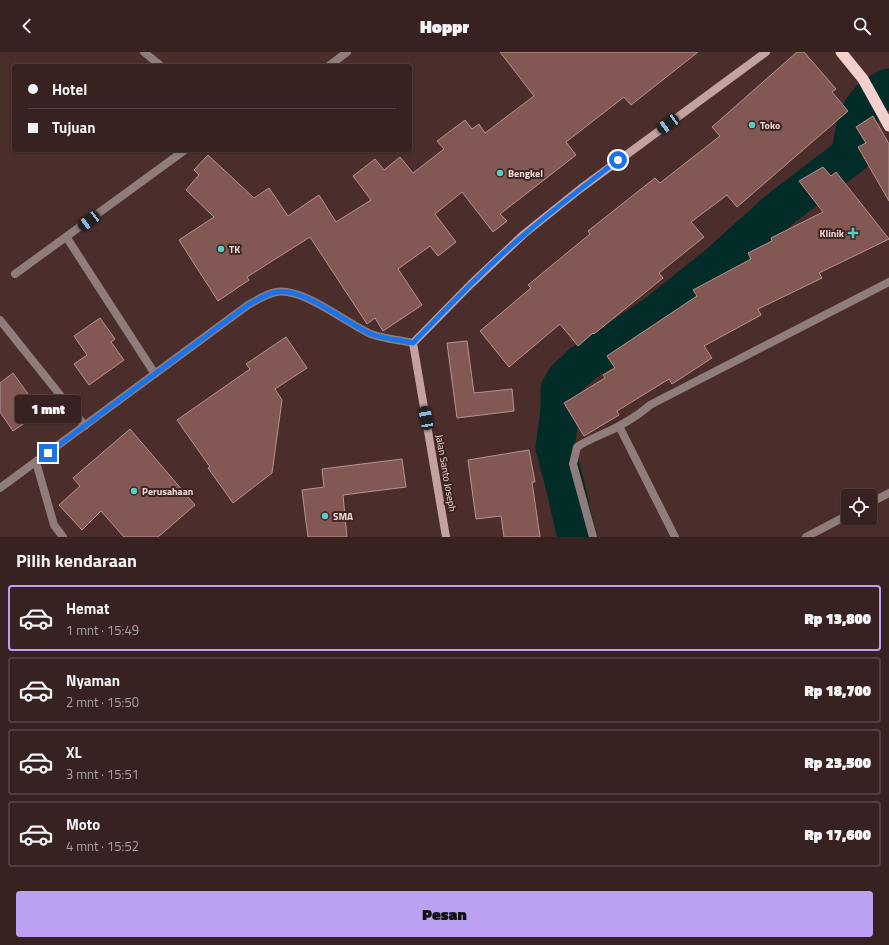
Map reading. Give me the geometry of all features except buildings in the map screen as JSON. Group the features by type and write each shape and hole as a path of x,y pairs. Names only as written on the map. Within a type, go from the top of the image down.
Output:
{"highway":[{"path":"841,52 863,79 889,126"}],"main road":[{"path":"413,343 470,284 524,234 591,181 766,52"},
{"name":"Jalan Santo Joseph","path":"413,343 446,537"}],"street":[{"path":"144,52 159,64"},
{"path":"332,64 347,52"},
{"path":"15,274 67,238 183,152"},
{"path":"67,238 155,374"},
{"path":"593,537 573,464 577,447 586,441 619,426 650,405 889,282"},
{"path":"0,488 248,305 264,296 277,292 292,293 310,300 372,334 413,343"},
{"path":"0,320 85,426"},
{"path":"619,426 675,537"},
{"path":"36,462 54,525 63,537"},
{"path":"877,499 889,493"},
{"path":"806,537 841,519"}],"waterway":[{"path":"577,537 555,448 560,411 560,389 567,378 582,364 657,314 718,265 779,210 851,155 856,126 861,112 872,98 889,88"}],"place":[{"name":"Toko","path":"752,125"},
{"name":"Bengkel","path":"500,173"},
{"name":"Klinik","path":"853,233"},
{"name":"TK","path":"221,249"},
{"name":"Perusahaan","path":"134,491"},
{"name":"SMA","path":"325,516"}],"route":[{"path":"48,453 248,305 264,296 277,292 292,293 310,300 372,334 413,343 470,284 524,234 618,160"}]}
